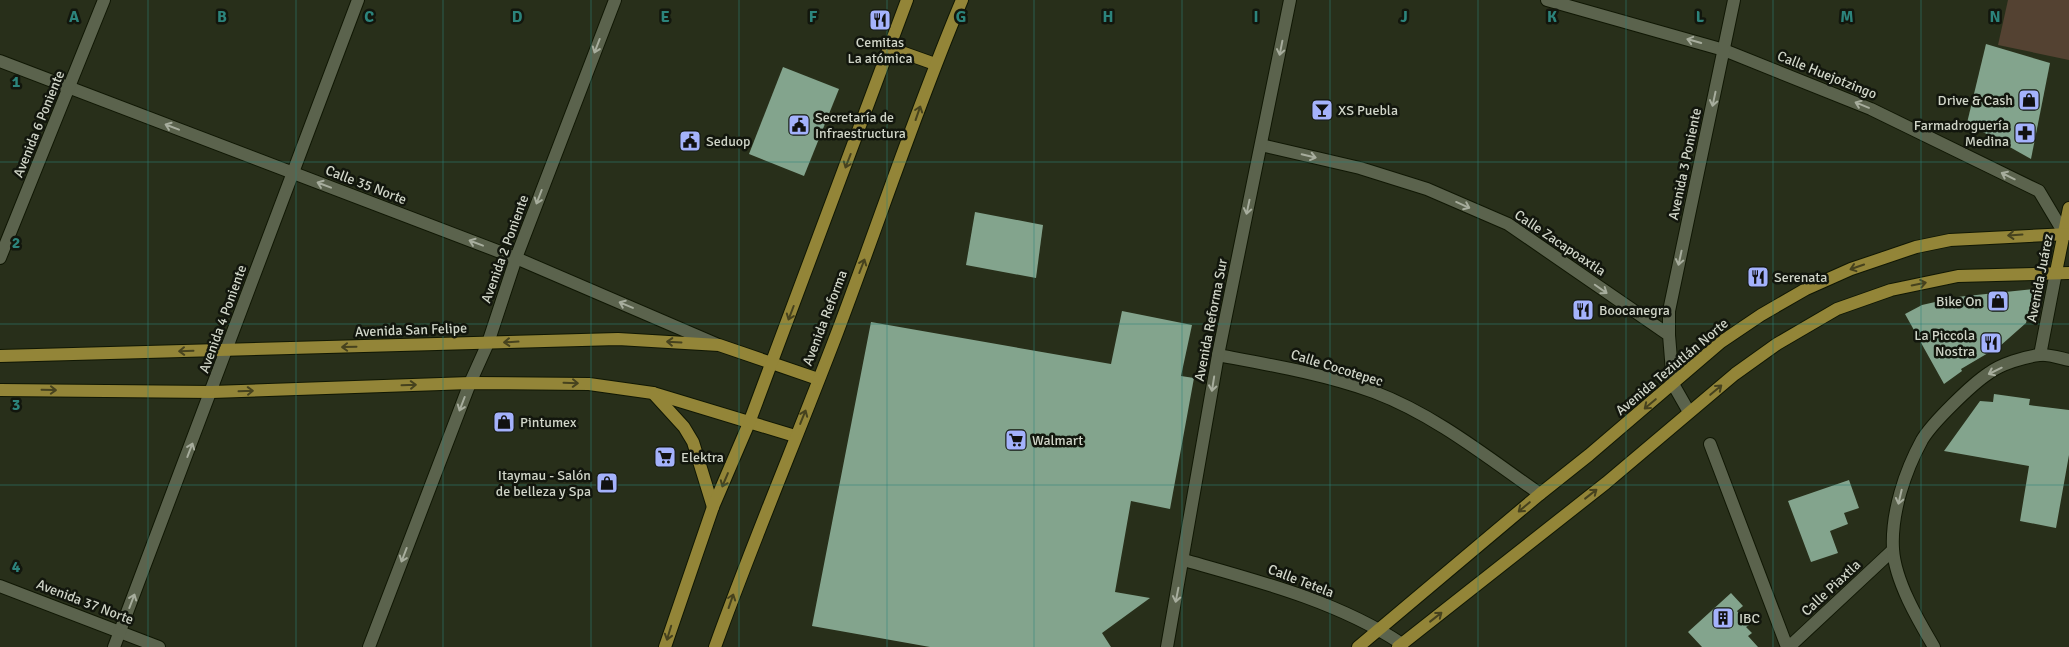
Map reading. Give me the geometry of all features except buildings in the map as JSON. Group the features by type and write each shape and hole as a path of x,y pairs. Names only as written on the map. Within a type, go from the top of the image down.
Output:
{"main road":[{"path":"665,647 676,608 713,507 772,363 907,0"},
{"name":"Avenida Reforma","path":"715,647 744,565 887,198 935,64 962,0"},
{"path":"890,48 935,64"},
{"name":"Avenida Juárez","path":"2063,273 2069,208"},
{"name":"Avenida Teziutlán Norte","path":"1358,647 1721,342 1761,315 1806,289 1851,269 1916,247 1950,240 2067,234"},
{"path":"1400,645 1606,483 1736,374 1776,344 1837,309 1891,290 1958,276 2063,273"},
{"name":"Avenida San Felipe","path":"0,356 618,339 719,345 818,379"},
{"path":"0,390 212,392 470,383 589,384 653,393 795,436"},
{"path":"653,393 684,427 693,442 713,507"}],"street":[{"name":"Avenida 6 Poniente","path":"0,258 104,0"},
{"name":"Avenida 4 Poniente","path":"114,647 228,350 358,0"},
{"name":"Avenida 2 Poniente","path":"369,647 470,383 488,343 516,258 615,0"},
{"name":"Avenida Reforma Sur","path":"1167,647 1184,560 1218,355 1290,0"},
{"name":"Calle Huejotzingo","path":"1547,0 1724,50 1871,109 2039,191 2067,234"},
{"name":"Avenida 3 Poniente","path":"1669,335 1669,311 1734,0"},
{"name":"Calle 35 Norte","path":"0,61 516,258 719,345"},
{"name":"Calle Zacapoaxtla","path":"1261,145 1360,168 1419,186 1508,224 1669,335"},
{"name":"Avenida Juárez","path":"2040,355 2063,273"},
{"path":"1669,335 1673,384 1689,412"},
{"name":"Calle Cocotepec","path":"1218,355 1298,370 1375,393 1440,425 1540,494"},
{"path":"1934,647 1904,591 1893,550 1895,520 1904,482 1923,439 1957,400 1990,372 2025,358 2040,355 2069,360"},
{"path":"1710,444 1788,647"},
{"name":"Calle Piaxtla","path":"1788,647 1893,550"},
{"name":"Calle Tetela","path":"1184,560 1274,585 1380,629 1400,645"},
{"name":"Avenida 37 Norte","path":"0,586 159,647"}],"shaded area":[{"path":"2008,0 2069,0 2069,60 1998,45"}],"place":[{"name":"Cemitas La atómica","path":"880,20"},
{"name":"Drive & Cash","path":"2029,100"},
{"name":"XS Puebla","path":"1322,110"},
{"name":"Secretaría de Infraestructura","path":"799,125"},
{"name":"Farmadroguería Medina","path":"2025,133"},
{"name":"Seduop","path":"690,141"},
{"name":"Serenata","path":"1758,277"},
{"name":"Bike On","path":"1998,301"},
{"name":"Boocanegra","path":"1583,310"},
{"name":"La Piccola Nostra","path":"1991,343"},
{"name":"Pintumex","path":"504,422"},
{"name":"Walmart","path":"1016,440"},
{"name":"Elektra","path":"665,457"},
{"name":"Itaymau - Salón de belleza y Spa","path":"607,483"},
{"name":"IBC","path":"1723,618"}]}
